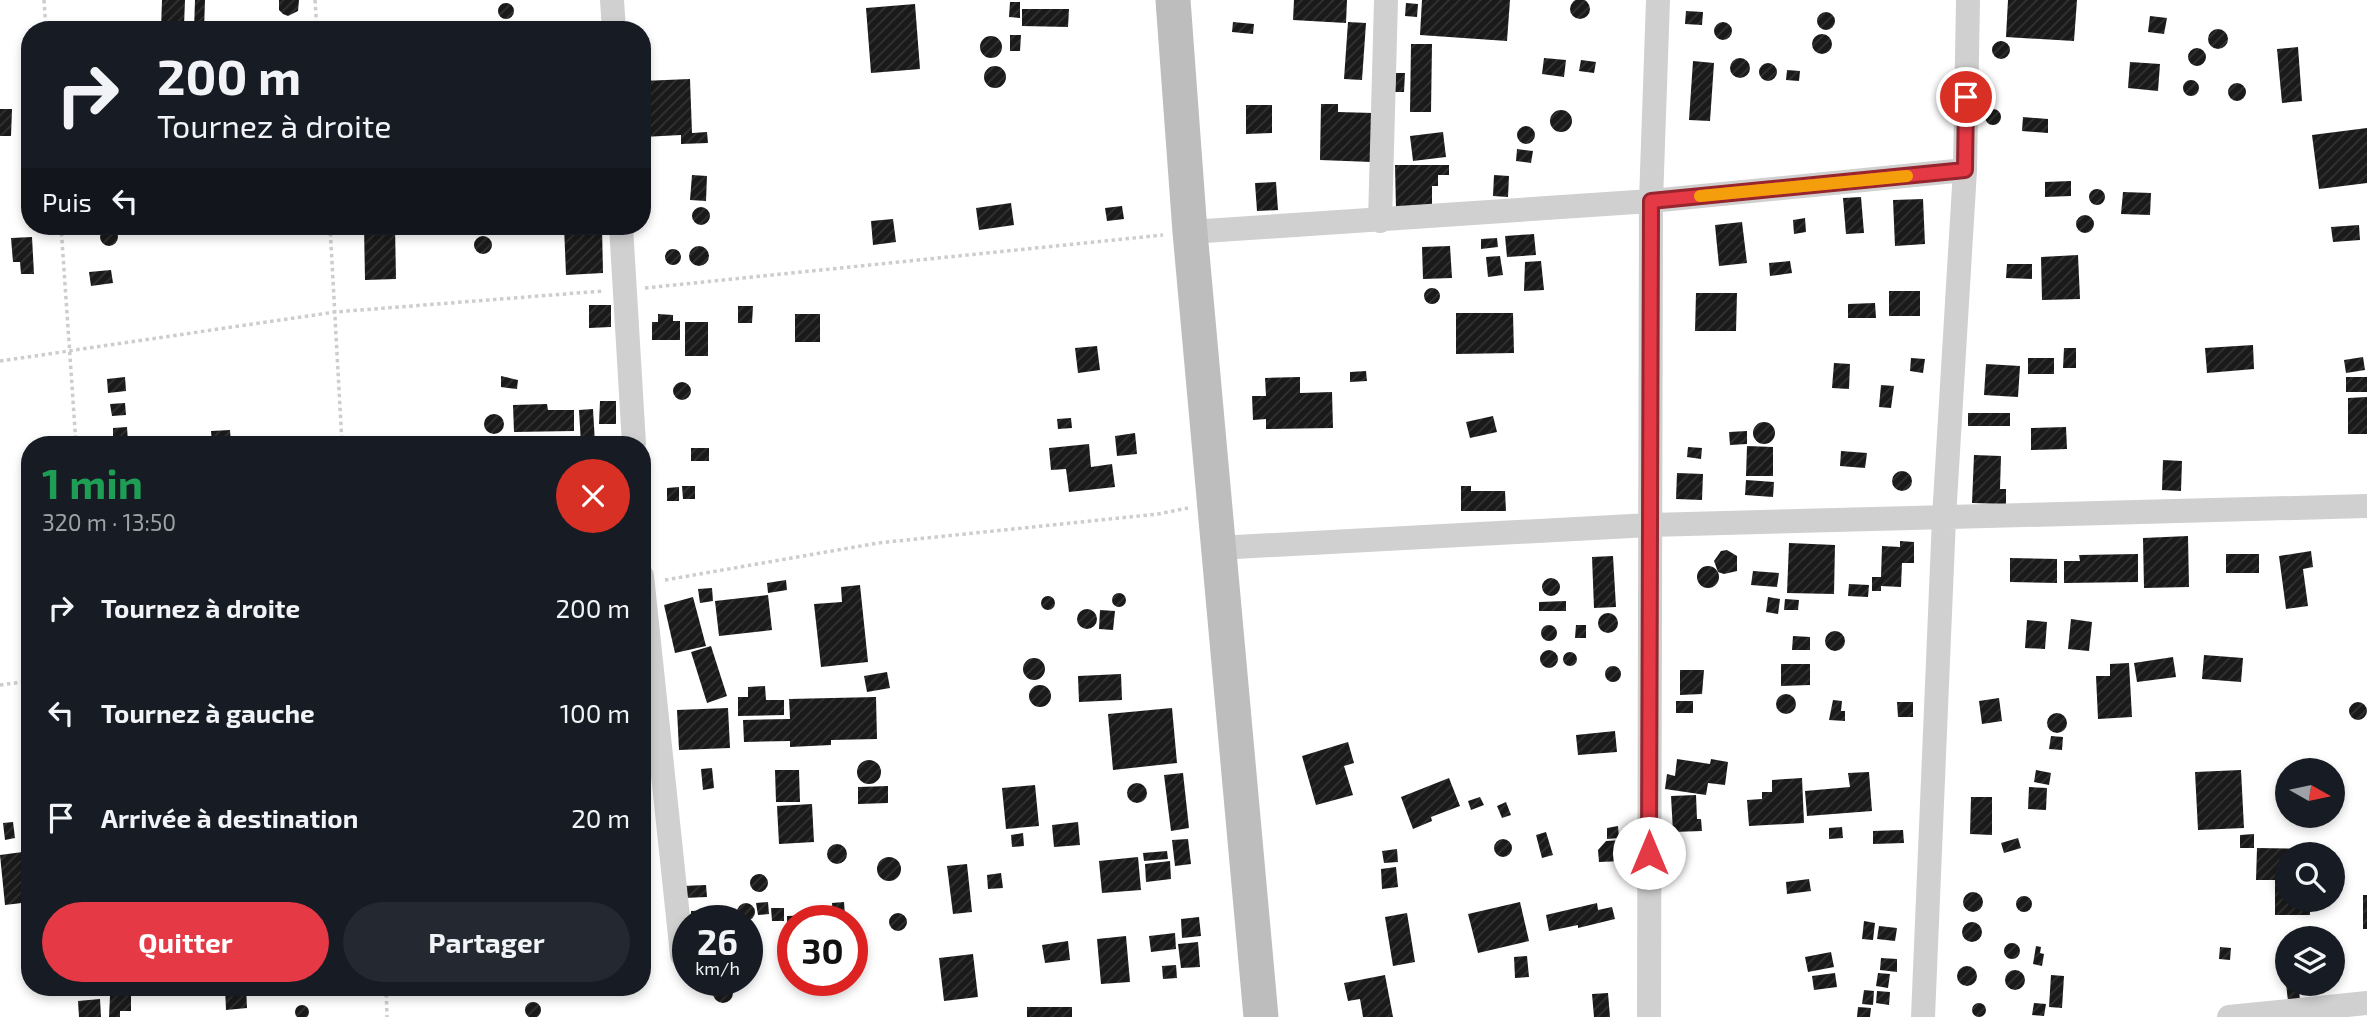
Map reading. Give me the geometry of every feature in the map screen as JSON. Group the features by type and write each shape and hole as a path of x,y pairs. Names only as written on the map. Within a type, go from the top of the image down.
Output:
{"main road":[{"path":"1173,0 1217,548 1261,1017"}],"street":[{"path":"612,0 613,21"},
{"path":"1380,221 1386,0"},
{"path":"1649,1017 1651,201 1658,0"},
{"path":"1923,1017 1944,518 1965,170 1968,0"},
{"path":"1190,232 1651,201 1965,170"},
{"path":"621,235 633,436"},
{"path":"1217,548 1650,525 2367,506"},
{"path":"651,660 677,905"},
{"path":"2229,1017 2367,1003"}],"path":[{"path":"44,0 45,21"},
{"path":"315,0 316,21"},
{"path":"0,361 335,312 624,290 1190,232"},
{"path":"62,235 76,436"},
{"path":"331,235 342,436"},
{"path":"651,582 878,543 1158,514 1214,503"},
{"path":"0,685 21,682"},
{"path":"386,996 387,1017"}],"building":[{"path":"1580,-1 1587,2 1590,9 1587,16 1580,19 1573,16 1570,9 1573,2"},
{"path":"162,0 185,0 184,21 161,21"},
{"path":"195,0 205,0 204,21 194,21"},
{"path":"279,0 299,0 298,11 288,16 283,14 279,10"},
{"path":"1294,0 1347,0 1346,23 1293,20"},
{"path":"1422,0 1510,0 1507,41 1420,35"},
{"path":"2008,0 2077,0 2074,41 2006,37"},
{"path":"1010,2 1020,2 1020,18 1009,17"},
{"path":"503,3 509,3 514,11 512,17 503,19 498,14 498,8"},
{"path":"1406,3 1418,4 1417,17 1405,16"},
{"path":"915,4 920,69 871,73 866,8"},
{"path":"1022,9 1069,9 1068,27 1022,26"},
{"path":"1686,11 1703,12 1702,25 1685,24"},
{"path":"1826,12 1832,15 1835,21 1832,27 1826,30 1820,27 1817,21 1820,15"},
{"path":"2150,16 2167,18 2164,34 2148,32"},
{"path":"1233,22 1254,24 1253,34 1232,32"},
{"path":"1348,22 1366,23 1362,80 1344,79"},
{"path":"1723,22 1729,25 1732,31 1729,37 1723,40 1717,37 1714,31 1717,25"},
{"path":"2218,29 2225,32 2228,39 2225,46 2218,49 2211,46 2208,39 2211,32"},
{"path":"1822,34 1829,37 1832,44 1829,51 1822,54 1815,51 1812,44 1815,37"},
{"path":"1010,35 1021,35 1020,51 1010,51"},
{"path":"991,36 999,39 1002,47 999,55 991,58 983,55 980,47 983,39"},
{"path":"2001,41 2007,44 2010,50 2007,56 2001,59 1995,56 1992,50 1995,44"},
{"path":"1411,44 1432,44 1431,112 1410,112"},
{"path":"2298,47 2302,101 2282,103 2277,49"},
{"path":"2197,48 2203,51 2206,57 2203,63 2197,66 2191,63 2188,57 2191,51"},
{"path":"1544,58 1566,60 1564,77 1542,74"},
{"path":"1736,58 1744,58 1750,68 1744,78 1736,78 1730,72 1730,64"},
{"path":"1581,60 1596,62 1594,73 1579,71"},
{"path":"1693,61 1714,63 1710,121 1689,120"},
{"path":"2130,62 2160,64 2158,91 2128,88"},
{"path":"1768,63 1774,66 1777,72 1774,78 1768,81 1762,78 1759,72 1762,66"},
{"path":"995,66 1003,69 1006,77 1003,85 995,88 987,85 984,77 987,69"},
{"path":"1787,70 1800,71 1799,81 1786,80"},
{"path":"1396,73 1405,73 1404,92 1395,92"},
{"path":"690,79 692,133 707,132 708,143 681,144 681,135 651,137 651,81"},
{"path":"2191,80 2197,82 2197,94 2191,96 2185,94 2183,88 2185,82"},
{"path":"2237,83 2245,88 2246,92 2241,100 2237,101 2229,96 2228,92 2233,84"},
{"path":"1321,104 1338,104 1338,112 1373,113 1372,162 1320,160"},
{"path":"1246,105 1272,105 1272,133 1246,134"},
{"path":"0,109 12,109 11,136 0,136"},
{"path":"1990,109 1996,109 2001,117 1999,123 1990,125 1985,120 1985,114"},
{"path":"1561,110 1569,113 1572,121 1569,129 1561,132 1553,129 1550,121 1553,113"},
{"path":"2023,117 2048,119 2048,133 2022,131"},
{"path":"1526,126 1532,129 1535,135 1532,141 1526,144 1520,141 1517,135 1520,129"},
{"path":"2367,128 2367,183 2319,189 2312,135"},
{"path":"1443,132 1446,157 1413,161 1410,136"},
{"path":"1517,149 1533,151 1531,163 1516,161"},
{"path":"1395,165 1449,165 1449,175 1438,175 1438,186 1432,186 1432,209 1396,209"},
{"path":"692,175 707,176 706,201 690,200"},
{"path":"1494,175 1509,176 1508,197 1493,196"},
{"path":"2071,181 2071,196 2045,197 2045,182"},
{"path":"1276,182 1278,210 1257,211 1255,183"},
{"path":"2097,189 2105,197 2097,205 2089,197"},
{"path":"2123,192 2151,193 2150,215 2121,214"},
{"path":"1861,197 1864,233 1846,234 1843,198"},
{"path":"1923,199 1925,244 1895,246 1893,200"},
{"path":"1011,203 1014,225 979,230 976,208"},
{"path":"1122,206 1124,219 1107,221 1105,208"},
{"path":"701,207 707,210 710,216 707,222 701,225 695,222 692,216 695,210"},
{"path":"2085,215 2091,218 2094,224 2091,230 2085,233 2079,230 2076,224 2079,218"},
{"path":"1805,218 1806,232 1794,234 1793,220"},
{"path":"893,219 896,242 873,245 871,221"},
{"path":"1742,222 1747,263 1719,266 1715,225"},
{"path":"2359,225 2360,240 2333,242 2331,227"},
{"path":"1534,234 1536,255 1507,257 1505,236"},
{"path":"100,235 118,235 118,241 113,246 105,246 100,241"},
{"path":"364,235 395,235 396,279 365,280"},
{"path":"564,235 602,235 603,273 566,275"},
{"path":"483,236 489,239 492,245 489,251 483,254 477,251 474,245 477,239"},
{"path":"32,237 34,274 21,274 20,262 13,262 11,238"},
{"path":"1497,238 1498,247 1481,249 1481,239"},
{"path":"699,246 706,249 709,256 706,263 699,266 692,263 689,256 692,249"},
{"path":"1450,246 1452,278 1423,279 1422,247"},
{"path":"670,249 676,249 681,257 679,263 670,265 665,260 665,254"},
{"path":"2078,255 2080,299 2042,300 2041,257"},
{"path":"1500,256 1503,275 1488,277 1486,257"},
{"path":"1541,261 1544,290 1524,291 1525,262"},
{"path":"1790,261 1792,273 1770,276 1769,263"},
{"path":"2007,264 2032,264 2032,279 2006,278"},
{"path":"111,270 113,283 91,286 89,272"},
{"path":"1432,288 1440,296 1432,304 1424,296"},
{"path":"1889,291 1920,291 1920,316 1889,316"},
{"path":"1696,293 1737,293 1736,331 1695,331"},
{"path":"1875,303 1876,318 1848,318 1848,304"},
{"path":"589,305 611,305 611,327 589,328"},
{"path":"738,306 753,306 752,323 738,323"},
{"path":"1456,313 1513,313 1514,353 1456,354"},
{"path":"658,314 673,315 673,321 680,321 680,340 652,340 652,322 658,322"},
{"path":"795,314 820,314 820,342 795,342"},
{"path":"685,322 708,322 708,356 685,356"},
{"path":"2253,345 2254,369 2207,373 2205,348"},
{"path":"1097,346 1100,370 1078,373 1075,348"},
{"path":"2064,348 2076,348 2076,368 2063,368"},
{"path":"2363,357 2365,370 2346,373 2344,360"},
{"path":"1911,358 1925,359 1923,373 1910,371"},
{"path":"2028,358 2054,358 2054,374 2028,374"},
{"path":"1834,363 1850,364 1849,389 1832,388"},
{"path":"1986,364 2020,366 2018,397 1984,395"},
{"path":"1366,371 1367,381 1350,382 1350,372"},
{"path":"501,376 518,380 517,389 501,387"},
{"path":"125,377 126,391 108,393 107,379"},
{"path":"1300,377 1300,393 1332,392 1333,428 1266,429 1266,419 1253,420 1252,396 1266,396 1265,378"},
{"path":"2346,377 2367,377 2367,392 2346,392"},
{"path":"682,382 688,385 691,391 688,397 682,400 676,397 673,391 676,385"},
{"path":"1881,385 1894,386 1891,408 1879,407"},
{"path":"2367,397 2367,434 2348,434 2348,398"},
{"path":"600,401 616,401 616,424 599,424"},
{"path":"125,403 126,415 112,416 110,404"},
{"path":"547,404 548,410 574,410 574,431 514,432 513,405"},
{"path":"593,409 595,436 581,436 579,410"},
{"path":"1968,413 2010,413 2010,426 1968,426"},
{"path":"494,414 501,417 504,424 501,431 494,434 487,431 484,424 487,417"},
{"path":"1493,416 1497,432 1470,438 1466,422"},
{"path":"1071,418 1072,428 1058,429 1057,419"},
{"path":"1764,422 1772,425 1775,433 1772,441 1764,444 1756,441 1753,433 1756,425"},
{"path":"127,427 128,436 113,436 113,428"},
{"path":"2066,427 2067,449 2031,450 2031,428"},
{"path":"230,430 230,436 211,436 211,431"},
{"path":"1747,431 1747,444 1730,445 1729,432"},
{"path":"1135,433 1137,454 1117,456 1115,436"},
{"path":"1089,444 1091,467 1112,464 1115,487 1069,492 1066,469 1051,470 1049,448"},
{"path":"1747,446 1773,447 1773,476 1746,476"},
{"path":"1688,447 1702,448 1701,459 1687,457"},
{"path":"691,448 709,448 709,461 691,461"},
{"path":"1841,451 1867,453 1865,468 1840,466"},
{"path":"1974,455 2001,456 2000,489 2006,489 2006,504 1972,503"},
{"path":"2163,460 2182,461 2181,491 2162,490"},
{"path":"1902,471 1909,474 1912,481 1909,488 1902,491 1895,488 1892,481 1895,474"},
{"path":"1677,473 1703,474 1702,500 1676,499"},
{"path":"1746,480 1774,482 1773,497 1745,495"},
{"path":"682,486 695,486 695,499 683,499"},
{"path":"1461,486 1471,486 1471,491 1505,491 1506,511 1461,511"},
{"path":"679,487 679,501 667,501 667,488"},
{"path":"2188,536 2189,587 2144,588 2143,538"},
{"path":"1900,541 1914,542 1914,563 1902,563 1901,587 1881,586 1881,591 1872,591 1872,577 1881,577 1882,546 1900,547"},
{"path":"1789,543 1835,545 1834,594 1787,593"},
{"path":"1727,550 1737,556 1737,571 1724,574 1718,572 1714,561 1721,551"},
{"path":"2311,551 2313,567 2303,569 2308,606 2286,609 2279,556"},
{"path":"2138,554 2138,582 2064,583 2064,561 2080,561 2079,555"},
{"path":"2226,554 2259,554 2259,573 2226,573"},
{"path":"1613,556 1616,607 1594,608 1592,557"},
{"path":"2010,558 2057,559 2057,583 2010,582"},
{"path":"1708,566 1716,569 1719,577 1716,585 1708,588 1700,585 1697,577 1700,569"},
{"path":"1753,571 1779,573 1777,587 1751,585"},
{"path":"1551,578 1557,581 1560,587 1557,593 1551,596 1545,593 1542,587 1545,581"},
{"path":"786,580 787,590 768,593 767,583"},
{"path":"1849,584 1869,585 1868,597 1848,596"},
{"path":"860,585 868,662 821,667 814,604 842,602 841,587"},
{"path":"712,588 713,601 700,603 698,589"},
{"path":"1119,593 1124,595 1124,605 1119,607 1114,605 1112,600 1114,595"},
{"path":"768,595 772,630 719,636 715,601"},
{"path":"1048,596 1053,598 1053,608 1048,610 1043,608 1041,603 1043,598"},
{"path":"693,597 706,646 675,653 664,605"},
{"path":"1768,597 1780,599 1778,614 1766,612"},
{"path":"1785,599 1799,600 1798,610 1784,610"},
{"path":"1566,601 1566,611 1539,611 1539,602"},
{"path":"1087,609 1094,612 1097,619 1094,626 1087,629 1080,626 1077,619 1080,612"},
{"path":"1100,610 1115,611 1113,630 1099,629"},
{"path":"1608,613 1615,616 1618,623 1615,630 1608,633 1601,630 1598,623 1601,616"},
{"path":"2071,619 2092,622 2089,651 2068,649"},
{"path":"2027,620 2047,622 2045,649 2025,648"},
{"path":"1549,625 1557,633 1549,641 1541,633"},
{"path":"1576,625 1586,625 1586,638 1575,638"},
{"path":"1835,631 1842,634 1845,641 1842,648 1835,651 1828,648 1825,641 1828,634"},
{"path":"1793,636 1810,637 1810,650 1792,650"},
{"path":"711,646 727,696 707,703 691,652"},
{"path":"1549,650 1555,653 1558,659 1555,665 1549,668 1543,665 1540,659 1543,653"},
{"path":"1567,652 1573,652 1577,659 1573,666 1567,666 1563,662 1563,656"},
{"path":"2204,655 2243,658 2241,682 2202,679"},
{"path":"2173,657 2176,677 2137,682 2134,663"},
{"path":"1034,658 1042,661 1045,669 1042,677 1034,680 1026,677 1023,669 1026,661"},
{"path":"2129,663 2132,717 2098,719 2096,676 2110,676 2110,664"},
{"path":"1781,664 1810,664 1810,685 1781,686"},
{"path":"1610,666 1616,666 1621,674 1619,680 1610,682 1605,677 1605,671"},
{"path":"1680,670 1704,670 1702,694 1680,695"},
{"path":"887,672 890,688 867,692 864,676"},
{"path":"1121,674 1122,700 1079,702 1078,676"},
{"path":"1040,685 1048,688 1051,696 1048,704 1040,707 1032,704 1029,696 1032,688"},
{"path":"765,686 766,700 784,700 784,715 738,716 738,697 748,697 748,687"},
{"path":"1786,694 1793,697 1796,704 1793,711 1786,714 1779,711 1776,704 1779,697"},
{"path":"876,697 877,739 831,740 831,745 790,747 790,741 744,742 743,720 790,719 789,699"},
{"path":"1999,698 2002,721 1982,724 1979,701"},
{"path":"1833,700 1842,701 1841,711 1845,711 1845,721 1829,720"},
{"path":"1676,701 1693,701 1693,713 1676,713"},
{"path":"1897,702 1913,702 1913,717 1898,717"},
{"path":"2354,702 2362,702 2367,711 2365,718 2354,720 2349,715 2349,707"},
{"path":"728,708 730,748 679,750 677,710"},
{"path":"1172,708 1177,763 1113,770 1108,714"},
{"path":"2057,713 2064,716 2067,723 2064,730 2057,733 2050,730 2047,723 2050,716"},
{"path":"1615,731 1617,752 1578,755 1576,735"},
{"path":"2051,736 2063,737 2062,750 2049,749"},
{"path":"1348,742 1354,763 1344,766 1353,795 1316,805 1302,756"},
{"path":"1677,759 1710,764 1711,759 1728,762 1725,785 1708,783 1706,795 1665,789 1667,774 1675,776"},
{"path":"869,760 877,764 881,772 877,780 869,784 861,780 857,772 861,764"},
{"path":"712,768 714,788 703,790 701,769"},
{"path":"775,770 799,770 800,802 776,802"},
{"path":"2036,770 2051,773 2049,785 2034,782"},
{"path":"2241,770 2244,828 2198,830 2195,772"},
{"path":"1869,772 1872,811 1807,816 1805,791 1850,787 1848,773"},
{"path":"1183,773 1189,828 1171,831 1164,775"},
{"path":"1449,778 1460,806 1431,817 1432,821 1413,829 1401,797"},
{"path":"1802,778 1804,823 1749,826 1747,800 1762,799 1762,792 1772,792 1772,780"},
{"path":"1137,783 1144,786 1147,793 1144,800 1137,803 1130,800 1127,793 1130,786"},
{"path":"1035,785 1039,826 1006,829 1002,788"},
{"path":"888,786 888,803 858,804 858,787"},
{"path":"2029,787 2047,788 2046,810 2028,809"},
{"path":"1696,795 1697,819 1701,819 1702,831 1673,832 1671,796"},
{"path":"1480,797 1484,805 1471,810 1468,801"},
{"path":"1971,797 1992,797 1992,835 1970,834"},
{"path":"1506,802 1511,815 1502,818 1497,806"},
{"path":"812,804 814,842 779,844 777,806"},
{"path":"13,822 15,838 5,840 3,823"},
{"path":"1078,822 1080,845 1054,847 1052,825"},
{"path":"1618,826 1619,838 1607,839 1607,828"},
{"path":"1842,827 1843,838 1829,839 1829,828"},
{"path":"1903,830 1904,843 1873,844 1873,831"},
{"path":"1546,832 1553,855 1542,858 1536,835"},
{"path":"1023,833 1024,846 1012,847 1011,835"},
{"path":"2254,834 2254,848 2240,848 2240,835"},
{"path":"2018,838 2021,848 2004,853 2001,843"},
{"path":"1188,839 1191,864 1175,866 1172,840"},
{"path":"1503,839 1509,842 1512,848 1509,854 1503,857 1497,854 1494,848 1497,842"},
{"path":"1623,840 1623,861 1599,862 1598,850 1606,841"},
{"path":"833,844 841,844 847,854 841,864 833,864 827,858 827,850"},
{"path":"2257,848 2275,848 2275,880 2256,880"},
{"path":"1397,849 1398,862 1384,863 1382,851"},
{"path":"1167,851 1168,859 1144,861 1143,853"},
{"path":"21,852 21,903 5,905 0,855"},
{"path":"889,857 898,860 901,869 898,878 889,881 880,878 877,869 880,860"},
{"path":"1138,857 1141,890 1102,893 1099,861"},
{"path":"1170,861 1171,879 1146,882 1145,864"},
{"path":"967,864 972,912 953,914 947,866"},
{"path":"1396,867 1398,887 1382,889 1381,869"},
{"path":"1001,873 1003,888 988,889 987,875"},
{"path":"755,874 763,874 768,883 766,890 755,892 750,887 750,879"},
{"path":"1809,879 1811,891 1787,894 1786,882"},
{"path":"706,885 707,897 683,898 682,886"},
{"path":"1973,892 1980,895 1983,902 1980,909 1973,912 1966,909 1963,902 1966,895"},
{"path":"2363,895 2367,895 2367,929 2363,929"},
{"path":"2021,896 2027,896 2032,904 2030,910 2021,912 2016,907 2016,901"},
{"path":"768,902 769,914 763,915 763,905 756,903"},
{"path":"1520,902 1529,941 1478,953 1468,914"},
{"path":"1597,903 1598,910 1612,907 1615,919 1578,928 1578,925 1549,931 1546,915"},
{"path":"771,908 777,908 777,921 772,921"},
{"path":"2275,912 2310,912 2310,915 2275,915"},
{"path":"894,913 902,913 907,922 905,929 894,931 889,926 889,918"},
{"path":"1407,913 1415,962 1393,966 1385,917"},
{"path":"1199,917 1201,936 1182,938 1181,919"},
{"path":"1864,921 1875,923 1873,940 1862,939"},
{"path":"1968,922 1976,922 1982,932 1976,942 1968,942 1962,936 1962,928"},
{"path":"1879,926 1897,928 1895,941 1877,939"},
{"path":"1175,933 1176,949 1151,952 1149,936"},
{"path":"1126,936 1130,982 1101,984 1097,939"},
{"path":"1068,941 1070,960 1045,963 1042,945"},
{"path":"1198,942 1200,967 1181,968 1178,944"},
{"path":"2012,943 2020,951 2012,959 2004,951"},
{"path":"2036,946 2041,947 2040,953 2044,954 2042,966 2033,964"},
{"path":"2220,947 2231,948 2230,960 2219,959"},
{"path":"1831,952 1834,967 1808,972 1805,957"},
{"path":"973,954 978,997 944,1001 939,958"},
{"path":"1527,956 1529,977 1515,978 1514,957"},
{"path":"1881,958 1897,959 1897,972 1880,970"},
{"path":"1176,965 1177,978 1163,979 1162,966"},
{"path":"1963,966 1971,966 1977,976 1971,986 1963,986 1957,980 1957,972"},
{"path":"2015,970 2022,973 2025,980 2022,987 2015,990 2008,987 2005,980 2008,973"},
{"path":"1835,973 1837,987 1814,990 1812,976"},
{"path":"1878,973 1890,974 1888,988 1876,986"},
{"path":"1385,975 1393,1017 1363,1017 1360,999 1348,1001 1344,983"},
{"path":"2051,975 2064,976 2062,1008 2049,1007"},
{"path":"1864,990 1874,991 1873,1005 1862,1004"},
{"path":"1877,991 1890,992 1889,1005 1876,1003"},
{"path":"1608,993 1610,1017 1594,1017 1592,994"},
{"path":"110,996 131,996 131,1011 120,1011 120,1017 109,1017"},
{"path":"225,996 246,996 247,1008 226,1010"},
{"path":"714,996 732,996 723,1003"},
{"path":"2287,996 2300,996 2300,999 2288,1001"},
{"path":"100,999 101,1017 79,1017 78,1001"},
{"path":"530,1002 536,1002 541,1010 539,1016 530,1018 525,1013 525,1007"},
{"path":"1976,1003 1982,1003 1986,1010 1982,1017 1976,1017 1972,1013 1972,1007"},
{"path":"2034,1003 2046,1004 2044,1016 2032,1015"},
{"path":"297,1007 307,1007 307,1017 297,1017"},
{"path":"1027,1007 1072,1007 1072,1017 1027,1017"},
{"path":"1858,1007 1871,1008 1870,1017 1857,1017"}],"slow traffic":[{"path":"1700,196 1907,176"}],"route":[{"path":"1649,853 1651,201 1965,170 1966,97"}]}
